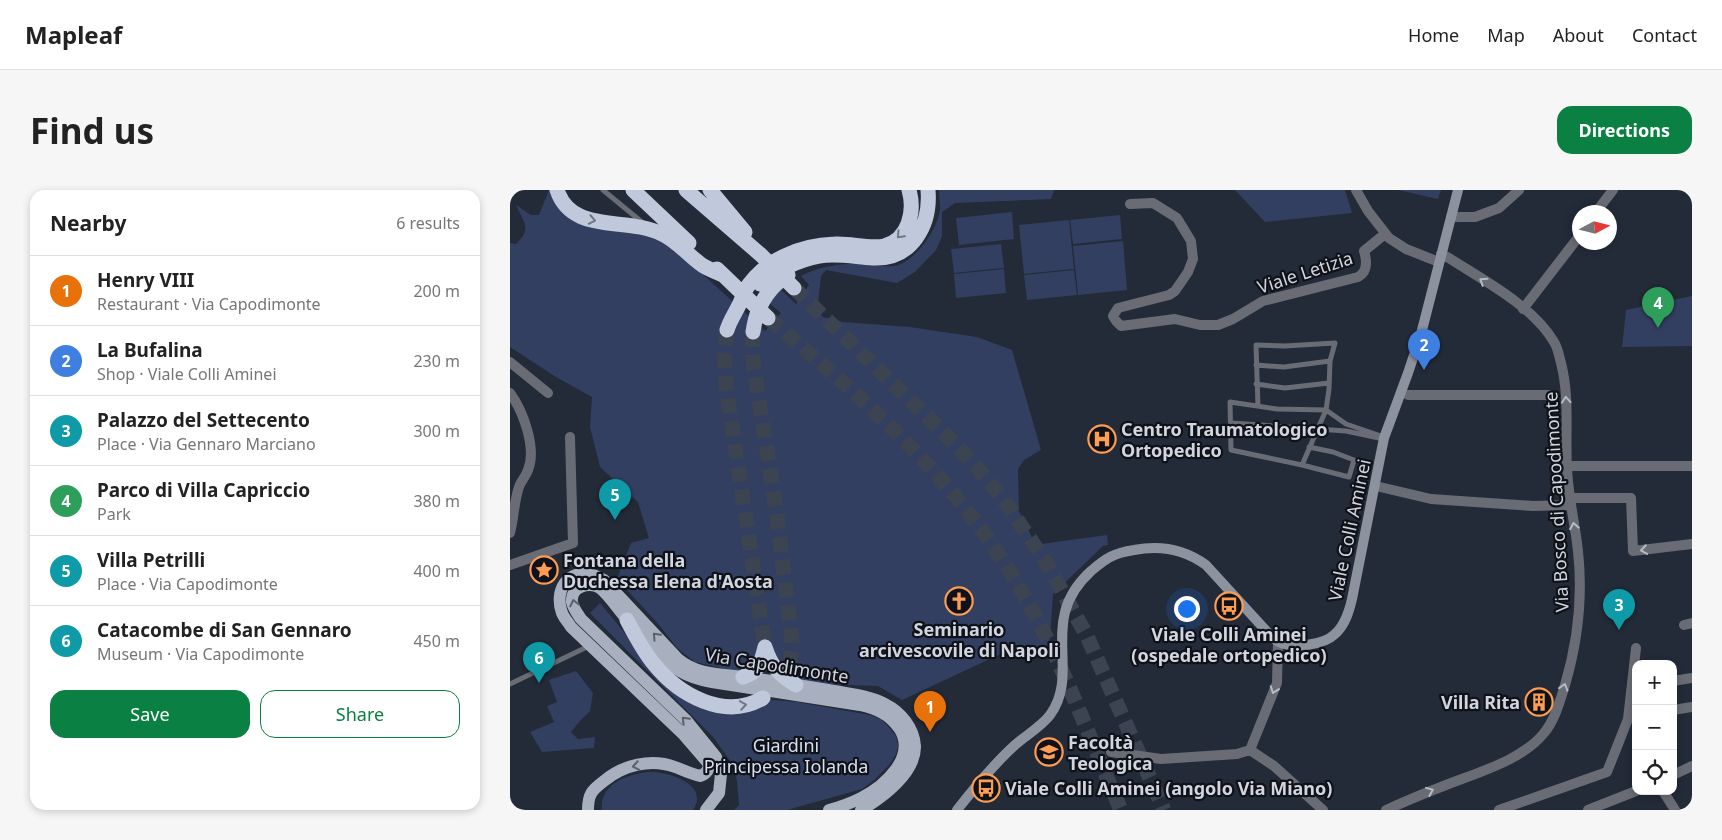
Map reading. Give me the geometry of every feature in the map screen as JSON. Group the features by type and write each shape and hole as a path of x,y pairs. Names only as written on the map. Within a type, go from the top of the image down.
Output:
{"highway":[{"path":"557,190 566,207 578,216 596,221 627,224 652,230 669,238 703,266 722,275"},
{"path":"633,190 768,318"},
{"path":"686,190 705,196"},
{"path":"690,190 705,196 794,288"},
{"path":"727,330 750,284 773,262 790,253 825,245 843,244 875,247 884,246 896,240 906,230 909,221 912,204 909,190"},
{"path":"740,302 768,278 798,262 830,255 873,258 891,256 906,249 913,243 924,225 927,216 928,190"},
{"path":"753,332 755,318 762,302 785,277 811,265 830,260 861,257"},
{"path":"627,620 653,663 676,685 691,695 706,702 723,706 742,706 763,698"},
{"path":"743,677 754,672 760,666 765,648 774,668 784,678 796,685"}],"main road":[{"name":"Viale Colli Aminei","path":"1278,642 1302,645 1326,640 1335,635 1343,624 1352,599 1384,438 1421,334 1458,190"},
{"path":"957,810 994,767 1050,715 1063,683 1063,623 1065,611 1077,587 1104,559 1123,552 1145,548 1174,550 1191,556 1206,565 1278,642"},
{"name":"Via Capodimonte","path":"713,760 571,626 563,615 559,600 561,587 568,579 579,574 593,575 604,580 678,659 690,668 710,673 796,685 877,701 899,714 912,734 915,750 909,766 901,778 888,791 860,810"},
{"name":"Via Capodimonte","path":"713,760 686,720 580,619 572,602 575,590 586,585 599,588 667,662 681,672 695,678 860,705 877,710 888,716 905,740 905,752 900,763 888,778 869,793 848,804 829,810"},
{"path":"586,810 588,797 595,788 613,774 626,768 646,764 666,764 700,776 704,775 713,760 720,767 721,783 717,797 706,810"}],"street":[{"path":"1356,190 1384,234"},
{"path":"1451,217 1475,217 1499,208 1519,190"},
{"path":"1601,205 1613,190"},
{"name":"Viale Letizia","path":"1130,204 1152,203 1177,218 1191,241 1192,259 1182,283 1175,291 1161,298 1118,308 1113,316 1121,326 1175,319 1200,325 1213,325 1226,322 1263,301 1277,296 1362,275 1366,262 1364,252 1384,234"},
{"name":"Via Bosco di Capodimonte","path":"1384,234 1393,242 1406,249 1440,258 1449,258 1523,308 1540,323 1555,343 1564,375 1567,401 1567,466 1570,502 1578,550 1580,588 1576,640 1568,673 1561,699 1551,724 1544,734 1533,744 1509,759 1386,810"},
{"path":"1523,308 1572,245"},
{"path":"510,362 548,392"},
{"path":"510,393 516,401 526,427 532,453 528,470 519,488 510,533"},
{"path":"1408,395 1549,395"},
{"path":"510,565 573,543 570,437"},
{"path":"1567,466 1692,466"},
{"path":"1380,487 1431,499 1508,505 1631,498 1634,552 1692,544"},
{"path":"1250,750 1276,683 1278,642"},
{"path":"1499,810 1607,772 1628,719 1636,648"},
{"path":"1677,680 1692,678"},
{"path":"1677,709 1692,706"},
{"path":"1111,752 1161,759 1237,754 1250,750"},
{"path":"1250,750 1274,766 1323,810"},
{"path":"1677,773 1692,766"},
{"path":"1588,810 1632,793"},
{"path":"1666,795 1675,810"}],"lane":[{"path":"603,190 652,230"},
{"path":"1258,406 1256,345 1285,346 1335,343 1330,361 1326,410 1302,465"},
{"path":"1256,365 1284,367 1330,361"},
{"path":"1256,384 1285,388 1329,383"},
{"path":"1310,447 1333,452 1354,460 1350,477 1231,450 1230,402 1277,409 1326,410 1346,424 1384,438"},
{"path":"1231,423 1346,431 1384,438"},
{"path":"510,684 591,645"}],"green space":[{"path":"549,190 551,190 556,203 664,239 765,331 781,313 767,301 778,287 796,304 809,285 801,276 809,272 842,264 894,266 910,259 924,244 935,226 940,209 939,190 1054,190 1051,199 955,203 942,212 942,236 936,250 915,272 897,283 826,270 821,276 818,304 820,314 823,317 843,322 910,327 977,337 1012,350 1041,450 1024,460 1018,469 1019,512 1025,520 1033,541 1041,544 1107,535 1108,545 1103,546 1053,594 1049,654 1007,651 902,700 878,686 821,684 803,681 785,671 729,670 695,662 677,648 660,626 617,579 631,543 649,538 638,502 600,467 590,427 592,397 556,377 510,347 510,243 516,244 521,239 525,230 524,221 516,205 531,215 539,215"},
{"path":"1235,190 1345,190 1352,213 1265,222"},
{"path":"1398,190 1441,190 1438,199"},
{"path":"1012,212 1014,239 959,245 956,218"},
{"path":"1120,215 1122,239 1073,244 1070,220"},
{"path":"1069,220 1074,269 1024,274 1019,225"},
{"path":"1123,241 1127,290 1078,295 1073,246"},
{"path":"1001,244 1004,268 954,273 951,249"},
{"path":"1004,269 1006,293 956,298 954,274"},
{"path":"1074,270 1077,295 1027,300 1024,275"},
{"path":"1692,296 1692,346 1622,347 1626,310"},
{"name":"Giardini Principessa Iolanda","path":"600,603 647,660 677,691 738,712 772,700 797,702 870,715 880,719 896,736 898,746 896,754 890,764 862,789 787,810 734,810 739,805 737,781 733,765 714,738 590,613"},
{"path":"576,671 593,693 590,711 571,732 578,739 595,737 594,748 542,752 530,732 554,722 547,706 557,702 549,680"},
{"path":"651,772 677,777 692,787 697,801 693,810 602,810 602,801 605,793 611,786 625,777"}],"tunnel":[{"path":"794,288 947,436 976,466 1004,500 1047,564 1087,636 1164,810"},
{"path":"768,318 841,381 910,446 971,516 999,555 1025,597 1052,649 1121,810"},
{"path":"727,330 724,356 726,385 765,647"},
{"path":"753,332 752,355 776,508 792,641 789,665 785,676 778,686"}],"place":[{"name":"Parco di Villa Capriccio","path":"1658,328"},
{"name":"La Bufalina","path":"1424,370"},
{"name":"Centro Traumatologico Ortopedico","path":"1102,439"},
{"name":"Villa Petrilli","path":"615,520"},
{"name":"Fontana della Duchessa Elena d'Aosta","path":"544,570"},
{"name":"Seminario arcivescovile di Napoli","path":"959,601"},
{"name":"Viale Colli Aminei (ospedale ortopedico)","path":"1229,606"},
{"name":"Palazzo del Settecento","path":"1619,630"},
{"name":"Catacombe di San Gennaro","path":"539,683"},
{"name":"Villa Rita","path":"1539,702"},
{"name":"Henry VIII","path":"930,732"},
{"name":"Facoltà Teologica","path":"1049,752"},
{"name":"Viale Colli Aminei (angolo Via Miano)","path":"986,788"}]}
